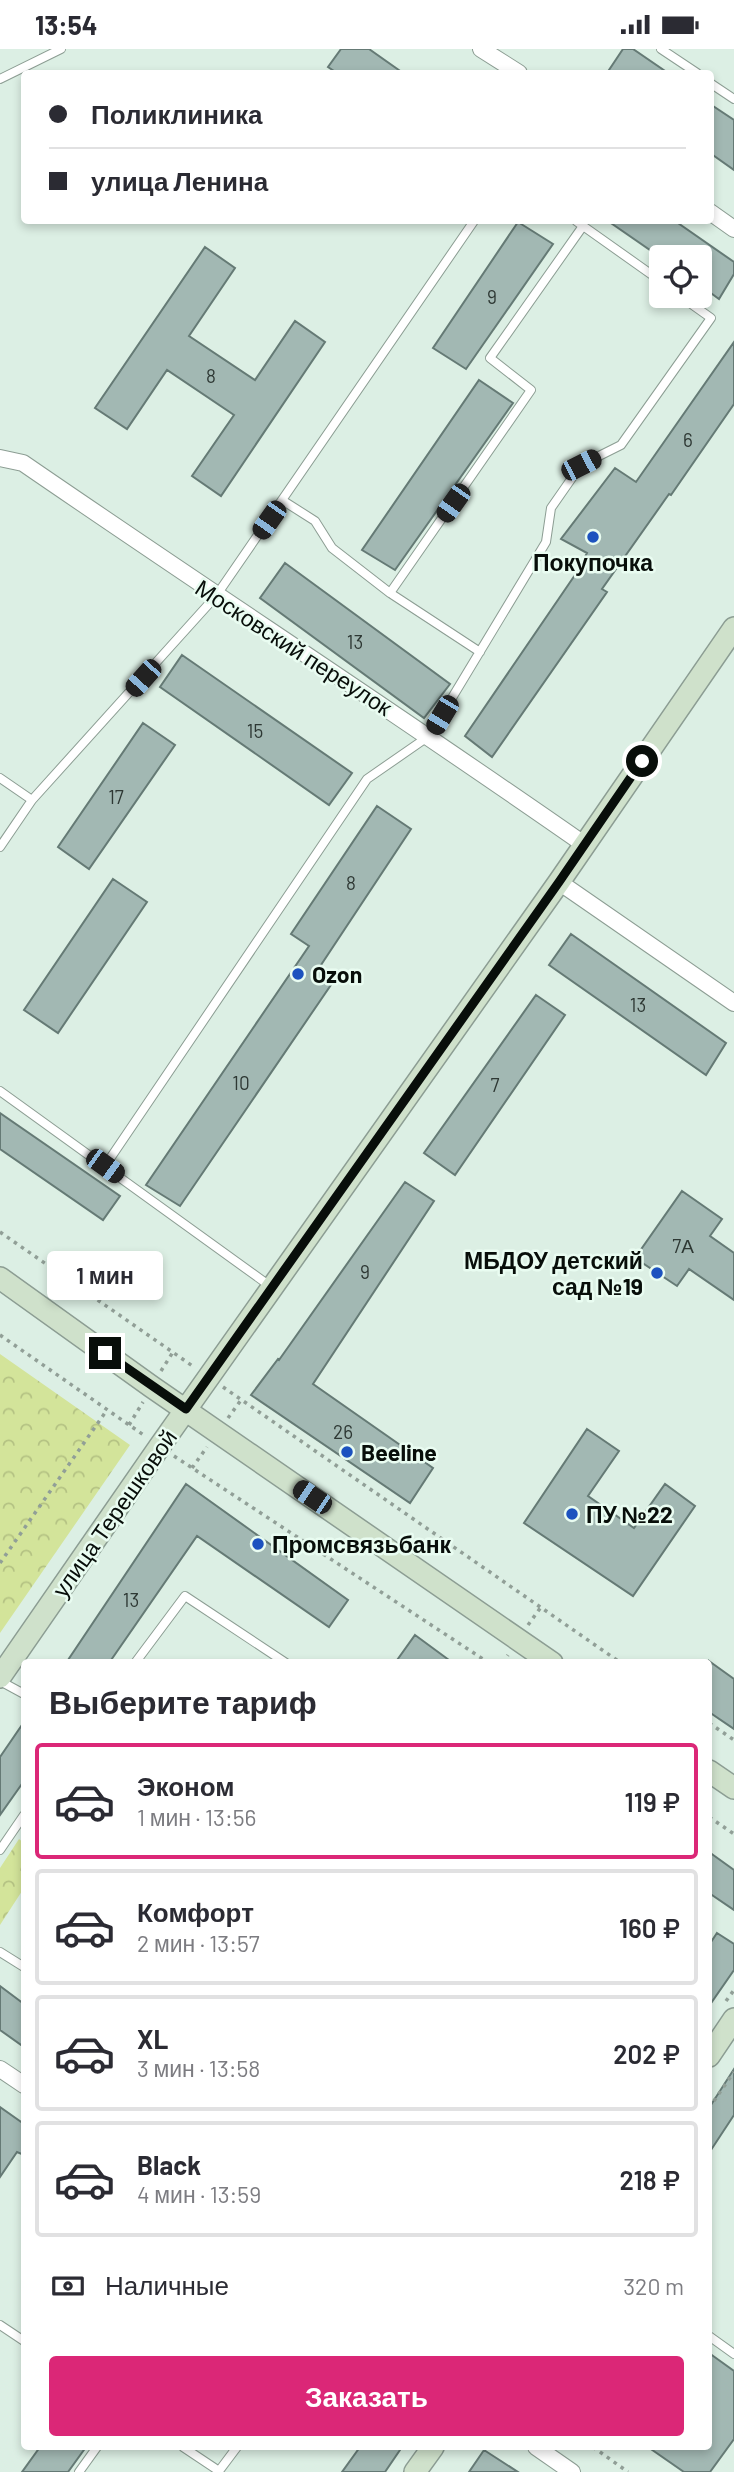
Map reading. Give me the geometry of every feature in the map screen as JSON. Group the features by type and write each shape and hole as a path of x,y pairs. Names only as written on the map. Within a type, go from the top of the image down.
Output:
{"street":[{"path":"481,49 514,70"},
{"path":"714,215 734,229"},
{"name":"Московский переулок","path":"0,458 23,463 216,596 429,736 585,845"},
{"name":"улица Терешковой","path":"0,1679 160,1446 585,845 734,628"},
{"path":"559,882 734,1003"},
{"path":"0,1278 546,1659"},
{"path":"712,1773 734,1788"},
{"path":"712,2052 734,2019"},
{"path":"0,2069 21,2083"},
{"path":"415,2472 431,2450"},
{"path":"540,2450 572,2472"}],"lane":[{"path":"0,79 61,49"},
{"path":"662,49 693,70"},
{"path":"714,86 734,99"},
{"path":"0,847 32,800 216,596 472,224"},
{"path":"390,593 531,390 490,358 578,224"},
{"path":"580,224 649,273"},
{"path":"105,1166 367,779 429,736 546,542 551,508 581,465 621,445 711,318 697,308"},
{"path":"282,501 315,521 332,548 390,593 480,652"},
{"path":"0,778 32,800"},
{"path":"0,1091 273,1287"},
{"path":"138,1659 185,1596 280,1659"},
{"path":"0,1679 21,1692"},
{"path":"0,1850 21,1819"},
{"path":"0,1952 21,1966"},
{"path":"0,2325 21,2339"},
{"path":"712,2338 734,2354"},
{"path":"79,2472 95,2450"},
{"path":"188,2450 219,2471 235,2450"}],"path":[{"path":"0,1232 615,1659"},
{"path":"0,1335 160,1446 483,1659"},
{"path":"0,1563 107,1410"},
{"path":"712,1725 734,1740"},
{"path":"712,1819 734,1834"},
{"path":"712,2104 734,2072"},
{"path":"597,2450 628,2472"}],"green space":[{"path":"0,1354 130,1445 0,1633"},
{"path":"19,1839 21,1893 0,1925 0,1868"}],"building":[{"path":"341,49 369,49 399,70 332,70 328,67"},
{"path":"623,49 633,49 664,70 609,70"},
{"path":"714,107 734,120 734,170 714,156"},
{"path":"517,224 521,224 553,244 466,369 433,348"},
{"path":"612,224 679,224 710,245 649,245 649,249"},
{"path":"205,247 235,268 189,336 255,380 295,321 325,342 221,496 192,476 234,415 167,370 127,429 95,408"},
{"path":"712,247 734,262 734,274 719,299 712,294"},
{"path":"734,342 734,404 602,589 607,592 492,757 465,736 577,572 587,553 561,539 615,468 636,482"},
{"path":"479,380 513,403 395,570 362,550"},
{"path":"285,563 450,684 424,718 260,598"},
{"path":"182,655 352,773 329,805 160,687"},
{"path":"143,723 175,745 89,869 58,847"},
{"path":"377,806 411,829 319,968 335,979 180,1206 146,1185 309,946 291,934"},
{"path":"113,879 147,902 58,1033 24,1010"},
{"path":"571,934 726,1043 706,1075 549,965"},
{"path":"536,995 565,1015 455,1175 424,1153"},
{"path":"0,1113 120,1196 103,1220 0,1149"},
{"path":"405,1182 434,1201 313,1384 433,1468 410,1503 251,1395 279,1360"},
{"path":"682,1191 722,1219 710,1236 734,1253 734,1300 689,1269 677,1286 635,1258"},
{"name":"ПУ №22","path":"587,1429 619,1451 588,1496 634,1528 665,1484 695,1506 633,1596 524,1523"},
{"path":"186,1484 348,1600 329,1627 197,1536 112,1659 69,1659"},
{"path":"415,1635 448,1659 398,1659"},
{"path":"712,1663 734,1679 734,1729 712,1714"},
{"path":"21,1726 21,1785 0,1815 0,1757"},
{"path":"712,1854 734,1870 734,1910 712,1895"},
{"path":"717,1933 734,1944 734,1970 712,2002 712,1940"},
{"path":"0,1986 21,2002 21,2045 0,2030"},
{"path":"734,2069 734,2115 712,2148 712,2103"},
{"path":"0,2107 21,2122 21,2154 17,2152 0,2177"},
{"path":"712,2355 734,2371 734,2439 710,2472 684,2472 652,2450 712,2450"},
{"path":"38,2450 84,2450 68,2472 22,2472"},
{"path":"358,2450 400,2450 385,2472 342,2472"},
{"path":"484,2450 518,2472 469,2472"}],"place":[{"name":"Покупочка","path":"593,537"},
{"name":"Ozon","path":"298,974"},
{"name":"МБДОУ детский сад №19","path":"657,1273"},
{"name":"Beeline","path":"347,1452"},
{"name":"ПУ №22","path":"572,1514"},
{"name":"Промсвязьбанк","path":"258,1544"}],"route":[{"path":"105,1353 186,1409 642,761"}]}
